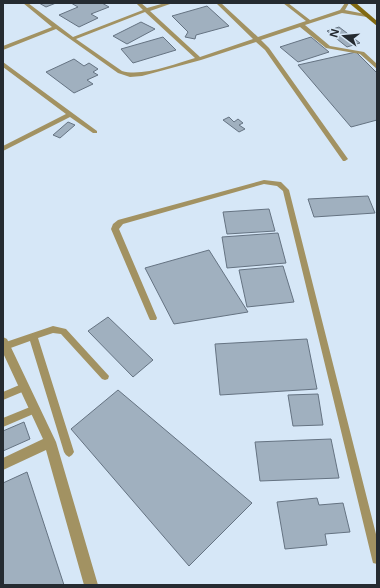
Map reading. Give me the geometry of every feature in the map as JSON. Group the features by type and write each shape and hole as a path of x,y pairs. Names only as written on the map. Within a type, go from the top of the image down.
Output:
{"street":[{"path":"352,3 377,24"},
{"path":"4,344 50,442 91,585"},
{"path":"3,464 50,442"}],"lane":[{"path":"25,3 72,39 120,72 130,75 142,74 199,59 342,11 367,15"},
{"path":"138,3 199,59"},
{"path":"72,39 146,10 171,3"},
{"path":"218,3 267,49 345,159"},
{"path":"285,3 310,22"},
{"path":"342,11 346,3"},
{"path":"301,25 328,47 362,53 377,68"},
{"path":"3,48 56,27"},
{"path":"3,64 95,132"},
{"path":"3,149 71,114"},
{"path":"152,318 115,229 116,226 121,222 264,182 279,184 286,190 377,559"},
{"path":"4,344 53,329 63,331 105,376"},
{"path":"33,336 69,452"},
{"path":"3,396 24,387"},
{"path":"3,423 35,409"}],"building":[{"path":"39,3 56,3 46,7"},
{"path":"71,3 102,3 109,7 91,14 98,18 79,27 59,15 78,7"},
{"path":"207,6 229,26 196,35 195,39 185,37 188,32 172,16"},
{"path":"141,22 155,29 127,44 113,36"},
{"path":"339,27 360,43 347,47 327,31"},
{"path":"163,37 176,50 133,63 121,49"},
{"path":"311,37 329,52 298,62 280,47"},
{"path":"356,52 377,73 377,120 351,127 298,65"},
{"path":"74,59 84,66 89,63 98,69 93,72 98,75 87,80 93,84 74,93 46,72"},
{"path":"229,117 234,122 238,119 243,123 239,125 245,129 239,132 223,120"},
{"path":"68,122 75,125 60,138 53,135"},
{"path":"368,196 375,213 314,217 308,199"},
{"path":"269,209 275,231 227,234 223,212"},
{"path":"278,233 286,263 227,268 222,237"},
{"path":"209,250 248,312 174,324 145,268"},
{"path":"283,266 294,302 247,307 239,270"},
{"path":"108,317 153,360 133,377 88,331"},
{"path":"307,339 317,389 220,395 215,344"},
{"path":"118,390 252,503 189,566 71,429"},
{"path":"318,394 323,425 293,426 288,395"},
{"path":"24,422 30,439 3,451 3,431"},
{"path":"331,439 339,478 260,481 255,442"},
{"path":"27,472 64,585 3,585 3,483"},
{"path":"317,498 319,505 343,503 350,532 325,534 327,545 285,549 277,502"}]}
